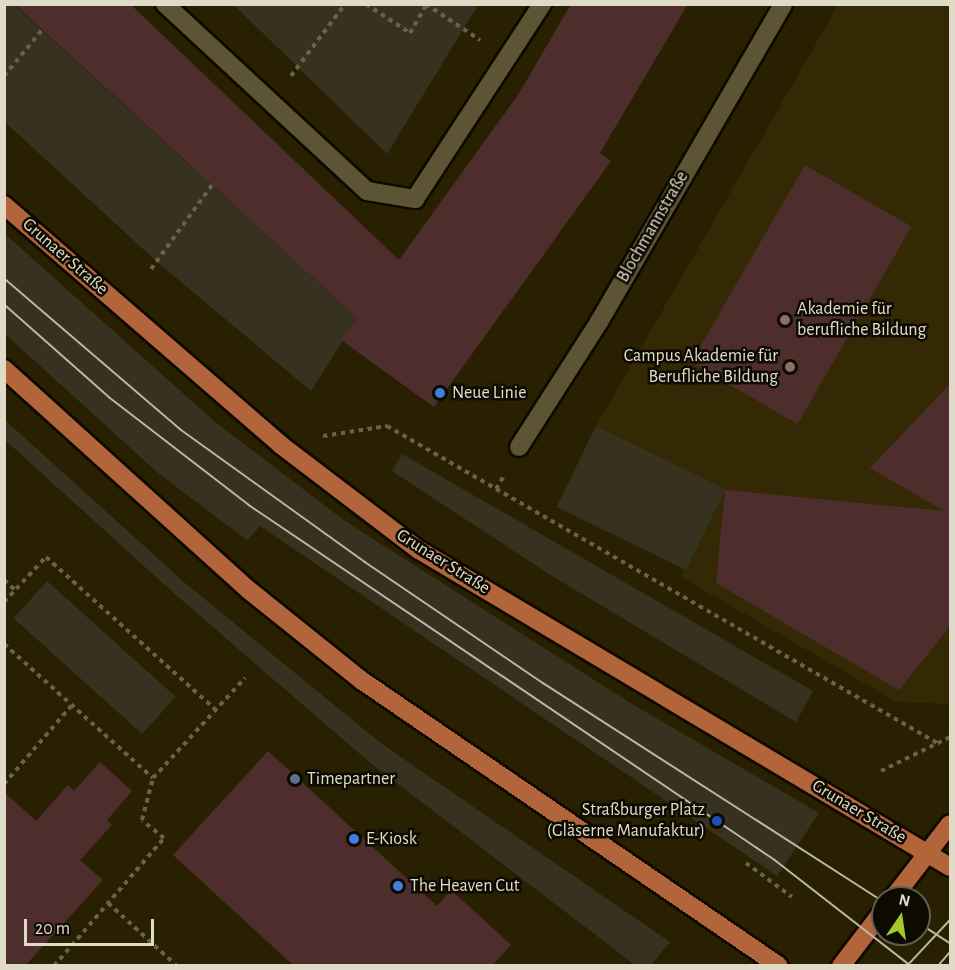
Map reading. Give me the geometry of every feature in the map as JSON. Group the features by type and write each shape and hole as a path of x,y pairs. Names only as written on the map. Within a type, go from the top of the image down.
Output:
{"main road":[{"name":"Grunaer Straße","path":"4,205 281,445 419,550 951,867"},
{"path":"4,369 250,591 361,680 779,966"},
{"path":"902,886 951,824"},
{"path":"841,966 871,927"}],"street":[{"path":"165,4 367,191 415,199 509,58 542,4"},
{"name":"Blochmannstraße","path":"519,447 599,322 783,4"}],"path":[{"path":"272,103 345,4"},
{"path":"366,4 410,33 426,5 509,58"},
{"path":"4,76 42,30"},
{"path":"151,269 212,186"},
{"path":"281,445 387,426 939,744"},
{"path":"4,602 46,557 216,710"},
{"path":"4,580 15,590"},
{"path":"4,644 153,778"},
{"path":"54,966 164,838 142,820 153,778 245,678"},
{"path":"4,784 72,705"},
{"path":"881,771 951,737"},
{"path":"746,863 792,897"},
{"path":"108,903 177,966"}],"shaded area":[{"path":"4,5 14,5 357,318 311,391 156,261 5,122"},
{"path":"234,5 478,5 387,154"},
{"name":"Campus Akademie für Berufliche Bildung","path":"838,5 950,5 950,704 897,702 681,577 725,490 596,426"},
{"path":"5,234 214,421 345,521 632,704 819,813 777,876 260,526 247,540 158,473 5,334"},
{"path":"5,420 185,583 382,744 670,942 651,965 635,965 368,761 176,595 5,440"},
{"path":"596,426 725,489 686,570 557,507"},
{"path":"402,454 813,691 796,722 552,576 392,471"},
{"path":"47,581 176,697 142,734 14,618"}],"building":[{"path":"14,4 130,4 399,260 518,95 571,4 688,4 600,153 611,161 434,407 341,340 357,318"},
{"name":"Akademie für berufliche Bildung","path":"805,165 912,226 798,424 691,362"},
{"path":"951,383 951,625 899,690 716,583 725,490 944,511 870,468"},
{"path":"268,751 437,906 451,890 511,945 492,966 294,966 173,855"},
{"path":"100,762 132,791 107,820 112,825 80,860 103,880 25,966 4,966 4,792 36,821 68,785 74,791"}],"tram line":[{"path":"4,278 180,429 365,562 543,683 871,893"},
{"path":"4,304 109,397 249,505 775,860 911,966"},
{"path":"907,966 950,920"},
{"path":"931,931 950,943"},
{"path":"938,966 950,952"}],"place":[{"name":"Akademie für berufliche Bildung","path":"785,320"},
{"name":"Campus Akademie für Berufliche Bildung","path":"790,367"},
{"name":"Neue Linie","path":"440,393"},
{"name":"Timepartner","path":"295,779"},
{"name":"Straßburger Platz (Gläserne Manufaktur)","path":"717,821"},
{"name":"E-Kiosk","path":"354,839"},
{"name":"The Heaven Cut","path":"398,886"}]}
